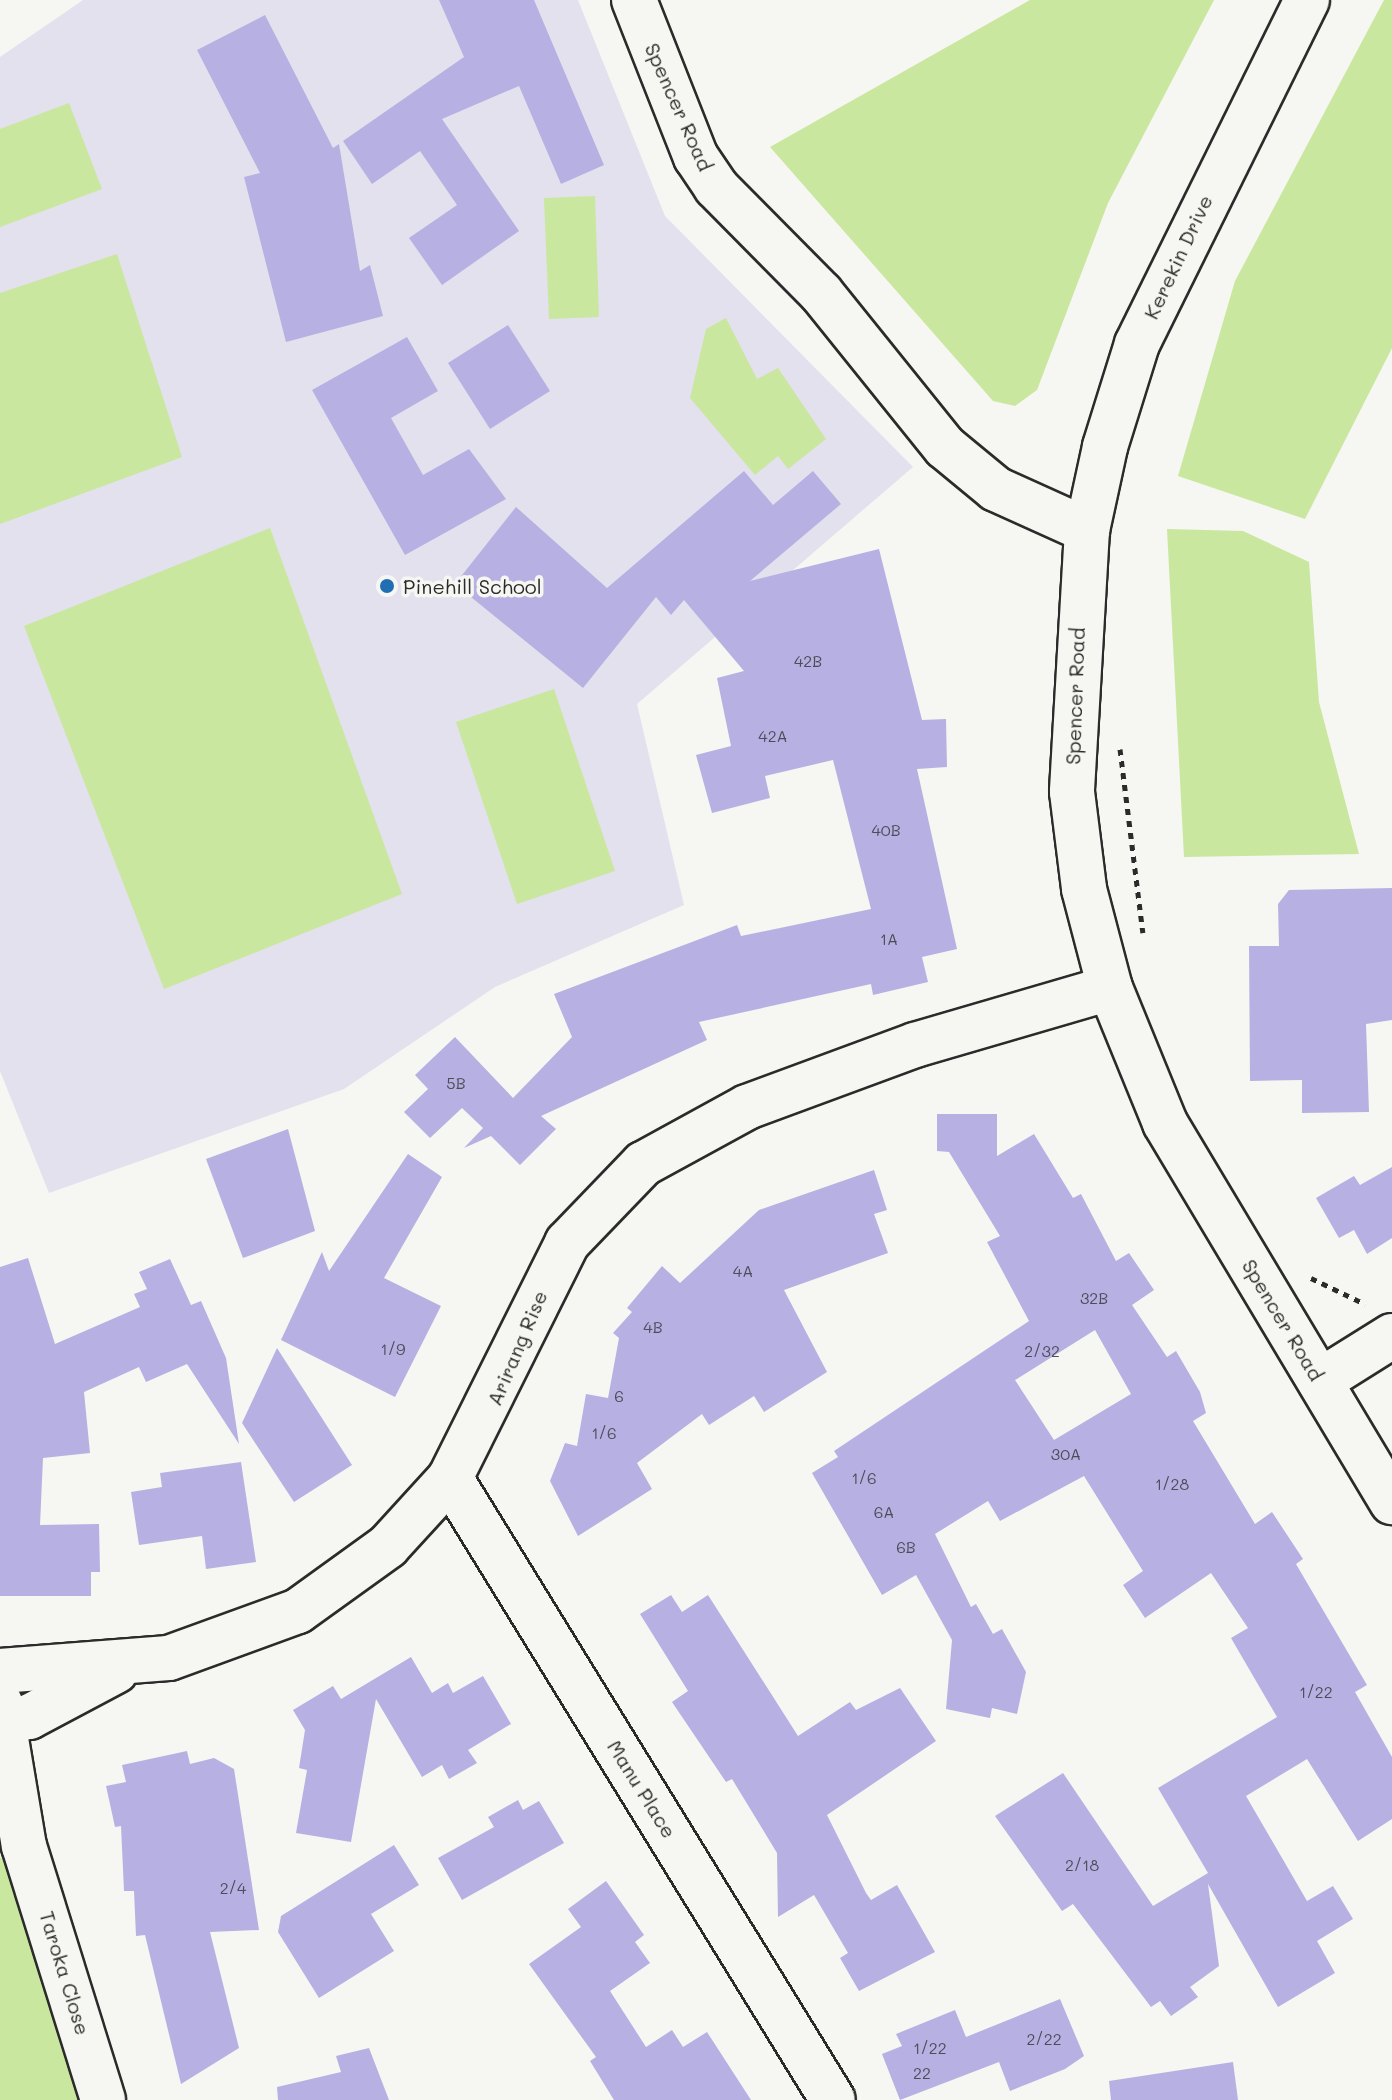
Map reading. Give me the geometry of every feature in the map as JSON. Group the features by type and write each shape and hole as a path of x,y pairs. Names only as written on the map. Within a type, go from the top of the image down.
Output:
{"street":[{"name":"Spencer Road","path":"634,0 696,157 716,187 821,293 945,447 996,489 1087,530 1072,792 1084,889 1110,988 1165,1123 1392,1502"},
{"name":"Kerekin Drive","path":"1087,530 1137,344 1307,0"},
{"name":"Arirang Rise","path":"3,1695 216,1645 298,1611 388,1546 450,1478 567,1243 643,1164 747,1107 915,1045 1110,988"},
{"path":"1320,1381 1385,1320"},
{"name":"Manu Place","path":"450,1478 833,2100"},
{"name":"Taroka Close","path":"3,1695 12,1843 103,2100"}],"path":[{"path":"1119,734 1146,950"},
{"path":"1302,1267 1319,1288 1385,1320"}],"shaded area":[{"name":"Pinehill School","path":"83,0 578,0 665,216 913,467 637,704 684,905 495,987 344,1089 49,1193 0,1071 0,57"}],"green space":[{"path":"1030,0 1214,0 1108,203 1037,390 1015,406 993,401 770,147"},
{"path":"1384,0 1392,0 1392,348 1305,519 1178,476 1235,281"},
{"path":"69,103 102,189 0,227 0,129"},
{"path":"595,196 599,317 549,319 544,198"},
{"path":"117,254 182,457 0,524 0,293"},
{"path":"726,318 757,379 778,368 826,439 788,469 778,456 755,475 690,398 706,329"},
{"path":"270,528 402,894 164,989 24,626"},
{"path":"1167,529 1243,531 1309,562 1319,702 1359,854 1184,857"},
{"path":"554,689 615,871 517,904 456,722"},
{"path":"0,1857 11,1867 87,2100 0,2100"}],"building":[{"path":"439,0 534,0 604,165 561,184 519,86 442,119 519,231 442,285 409,238 457,205 420,151 372,184 343,141 464,57"},
{"path":"265,15 333,148 339,144 360,271 370,265 383,316 286,342 244,177 260,173 197,50"},
{"path":"508,325 550,391 490,429 448,363"},
{"path":"407,337 438,391 391,418 423,475 469,449 506,499 405,555 312,390"},
{"path":"744,471 773,505 813,471 841,504 750,581 879,549 922,720 946,719 947,767 917,769 957,949 922,957 928,982 873,995 871,984 699,1022 707,1040 541,1116 556,1129 520,1165 491,1136 464,1148 483,1128 462,1108 430,1138 404,1112 428,1089 415,1075 455,1037 513,1098 572,1037 554,994 737,925 741,936 871,909 833,760 765,776 770,798 712,813 696,755 731,746 717,678 744,671 684,600 671,615 656,597 583,688 455,584 516,507 607,588"},
{"path":"1392,888 1392,1020 1366,1024 1369,1112 1302,1113 1302,1080 1250,1081 1249,946 1279,946 1278,904 1289,890"},
{"path":"937,1114 997,1114 997,1156 1034,1134 1073,1198 1081,1194 1116,1261 1129,1253 1154,1290 1132,1305 1167,1357 1176,1351 1200,1392 1206,1413 1193,1421 1255,1524 1272,1512 1303,1559 1296,1564 1367,1685 1355,1692 1392,1757 1392,1819 1358,1841 1307,1759 1246,1796 1307,1901 1333,1886 1353,1919 1317,1941 1335,1973 1278,2007 1208,1884 1219,1966 1190,1987 1198,1997 1171,2016 1160,2001 1151,2007 1073,1904 1062,1911 995,1816 1063,1773 1153,1906 1208,1873 1158,1788 1277,1717 1231,1638 1248,1628 1211,1573 1145,1618 1123,1585 1143,1571 1084,1476 1000,1521 988,1501 935,1534 971,1607 976,1604 993,1634 1002,1629 1026,1672 1017,1714 992,1708 990,1718 946,1709 952,1640 916,1575 882,1595 812,1473 838,1457 834,1451 1029,1321 987,1242 1000,1236 949,1152 937,1151","holes":["1095,1330 1131,1394 1054,1440 1015,1380"]},
{"path":"288,1129 315,1231 243,1258 206,1159"},
{"path":"408,1154 442,1177 384,1278 441,1306 395,1397 281,1340 322,1252 329,1271"},
{"path":"1392,1167 1392,1238 1367,1254 1354,1230 1339,1238 1316,1198 1354,1176 1360,1185"},
{"path":"874,1170 887,1210 874,1214 888,1253 784,1290 827,1372 764,1412 754,1396 709,1425 702,1414 637,1463 652,1489 578,1536 550,1481 565,1443 577,1446 586,1394 608,1398 619,1338 613,1333 632,1312 627,1308 662,1266 680,1283 759,1210"},
{"path":"28,1258 55,1344 140,1307 134,1294 147,1289 139,1272 170,1259 191,1305 201,1301 226,1358 239,1444 187,1364 146,1382 139,1367 84,1392 90,1453 43,1458 40,1525 99,1524 100,1572 91,1572 91,1596 0,1596 0,1267"},
{"path":"277,1348 352,1465 294,1502 242,1423"},
{"path":"241,1462 256,1562 206,1569 202,1536 139,1545 131,1492 162,1487 160,1473"},
{"path":"671,1595 682,1612 708,1595 798,1736 850,1702 856,1710 900,1688 936,1741 827,1815 871,1900 897,1885 935,1952 859,1991 840,1958 848,1953 814,1895 778,1917 777,1853 732,1779 726,1782 672,1702 688,1691 640,1614"},
{"path":"411,1657 432,1693 448,1683 453,1693 483,1676 511,1724 468,1750 477,1763 449,1779 442,1765 422,1777 376,1699 351,1842 296,1833 307,1770 299,1768 305,1730 293,1710 333,1686 341,1699"},
{"path":"187,1751 190,1764 214,1758 234,1769 259,1930 210,1932 239,2048 181,2084 145,1935 136,1936 134,1891 124,1891 121,1826 115,1827 106,1786 126,1782 122,1765"},
{"path":"518,1800 523,1810 539,1801 564,1843 462,1900 438,1858 494,1827 488,1817"},
{"path":"394,1845 419,1885 371,1914 394,1951 319,1998 278,1932 281,1916"},
{"path":"606,1881 644,1935 635,1942 650,1963 610,1991 646,2047 672,2030 683,2047 707,2032 751,2100 614,2100 590,2061 596,2057 529,1964 581,1927 568,1909"},
{"path":"1060,1999 1084,2056 1065,2069 1010,2091 999,2062 900,2100 882,2054 902,2046 896,2034 955,2010 966,2037"},
{"path":"369,2048 389,2100 278,2100 277,2087 341,2072 336,2056"},
{"path":"1233,2062 1238,2100 1111,2100 1109,2081"}],"place":[{"name":"Pinehill School","path":"387,586"}]}
